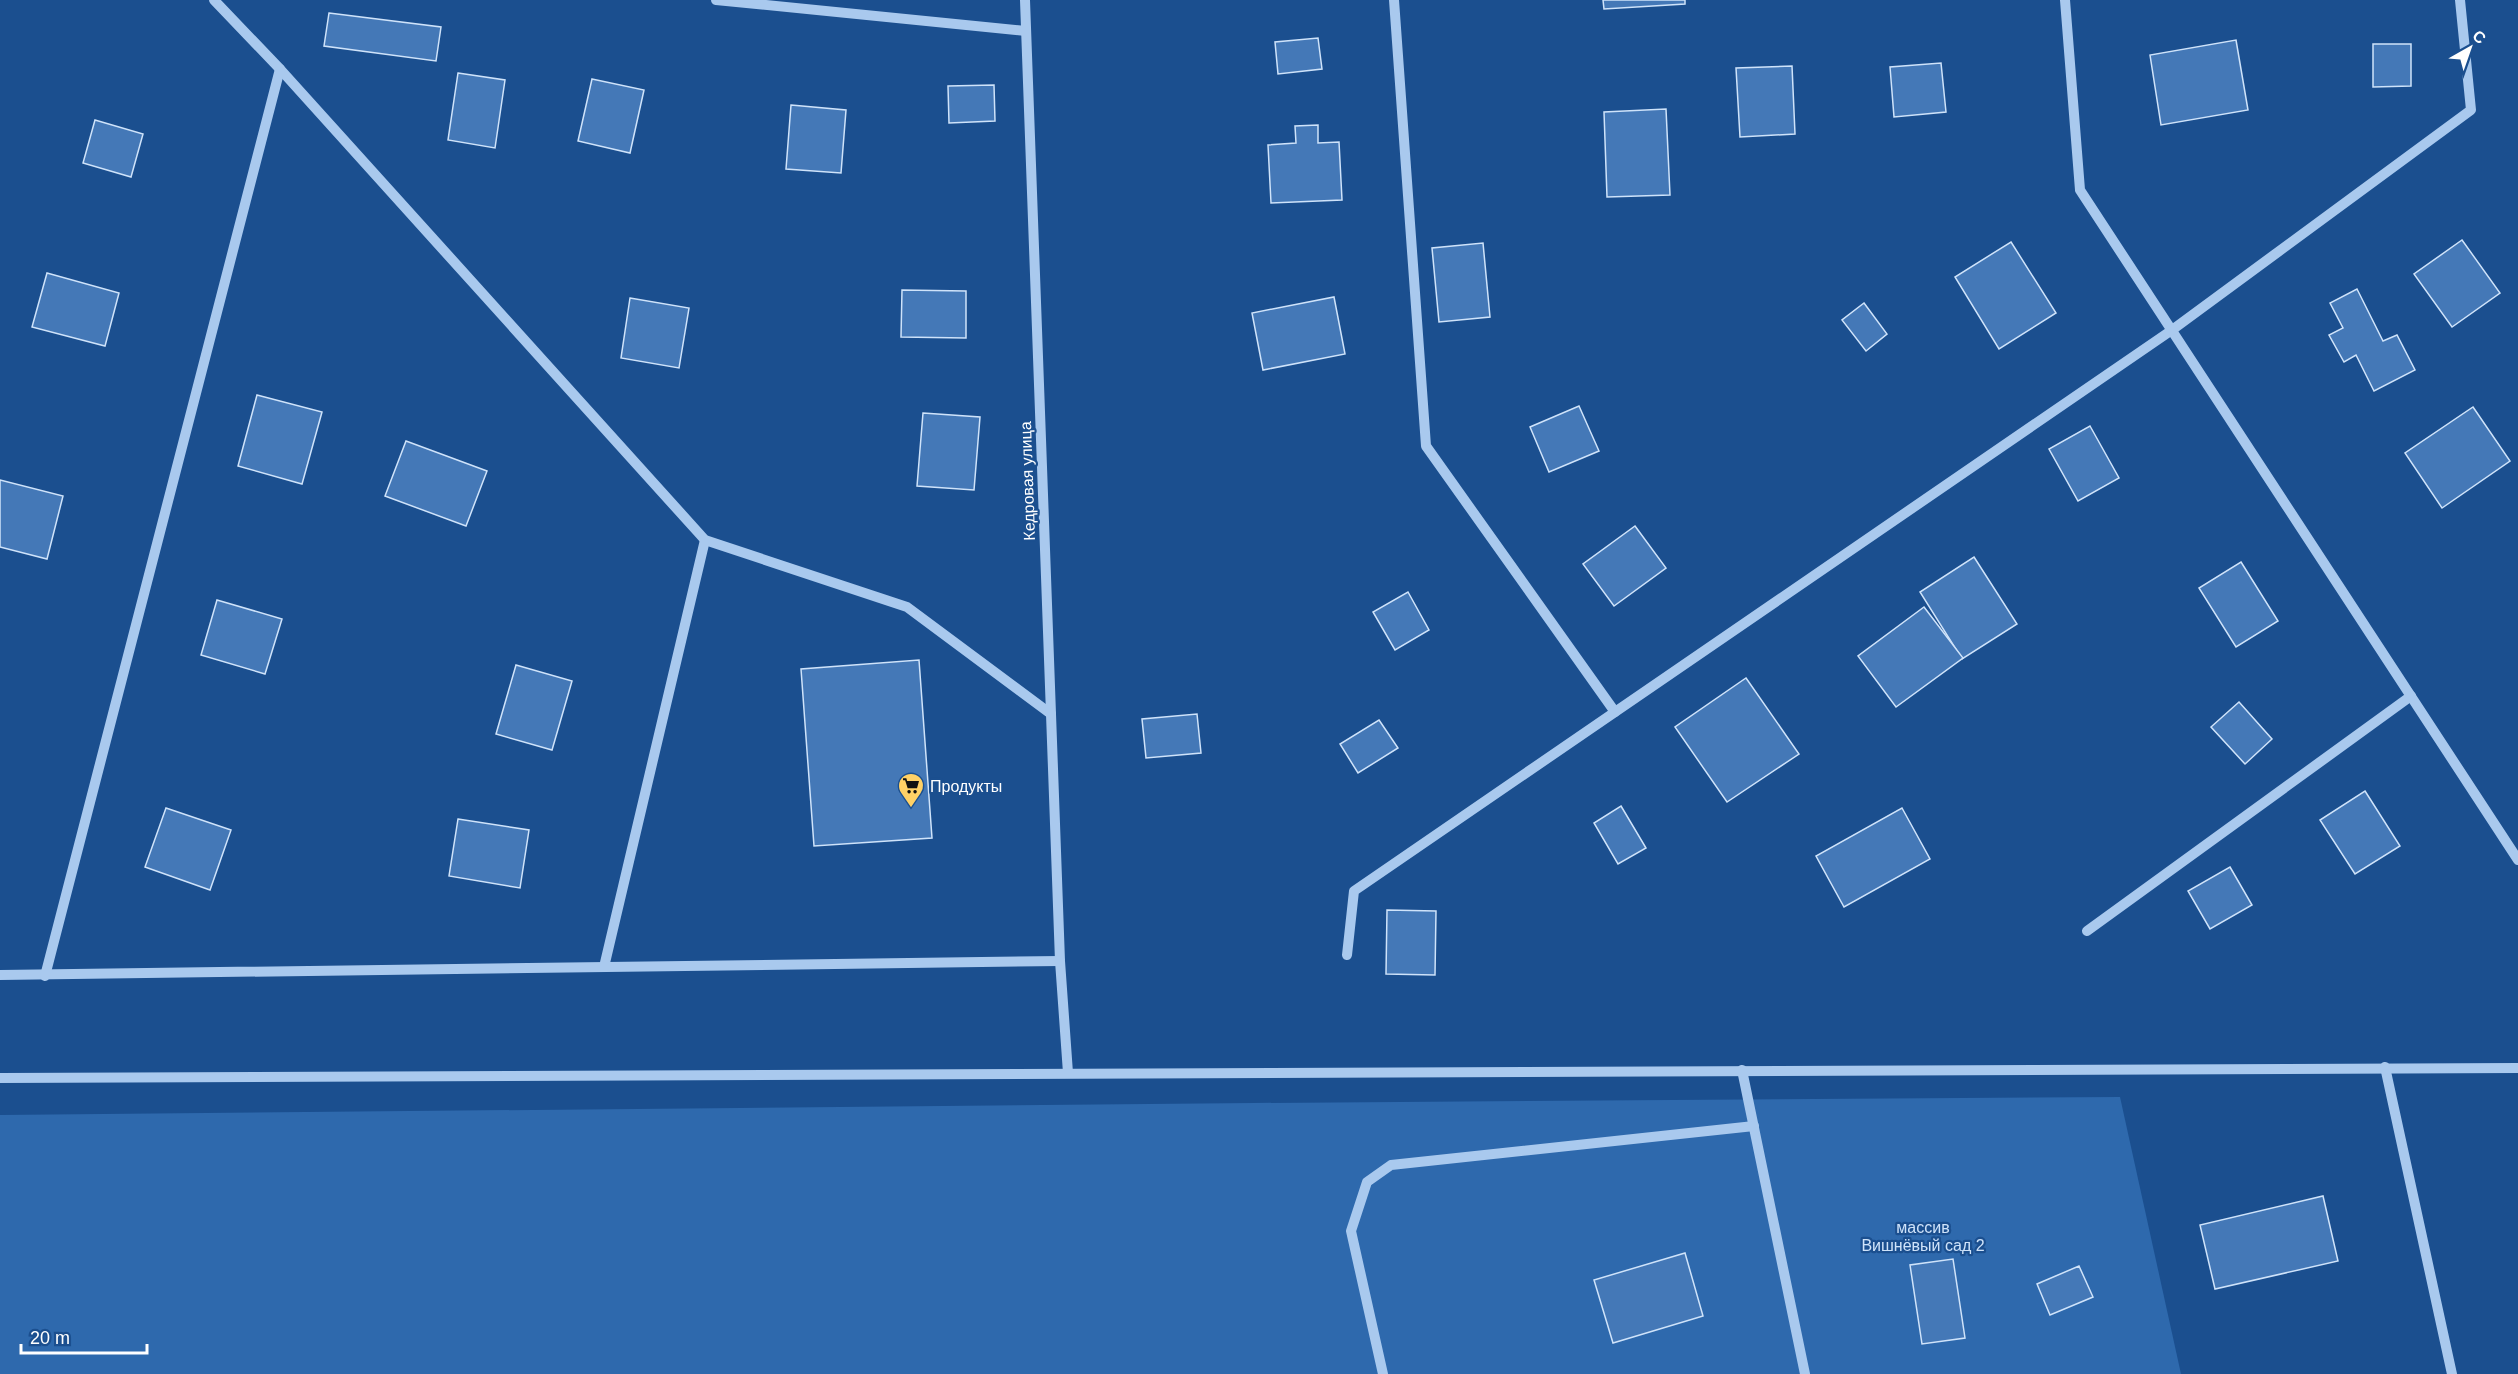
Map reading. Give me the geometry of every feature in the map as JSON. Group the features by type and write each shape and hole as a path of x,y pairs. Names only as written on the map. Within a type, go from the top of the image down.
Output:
{"street":[{"path":"214,0 280,69 705,540 907,607 1051,714"},
{"path":"716,0 1026,31"},
{"name":"Кедровая улица","path":"1024,0 1060,961 1068,1073"},
{"path":"1394,0 1426,446 1615,712"},
{"path":"2065,0 2080,190 2518,860"},
{"path":"1347,955 1354,891 2172,330 2471,110 2460,0"},
{"path":"45,976 280,69"},
{"path":"604,967 705,540"},
{"path":"2087,931 2411,696"},
{"path":"0,975 1060,961"},
{"path":"2385,1067 2452,1374"},
{"path":"0,1078 2518,1068"},
{"path":"1742,1071 1805,1374"},
{"path":"1383,1374 1351,1231 1367,1182 1391,1165 1754,1126"}],"green space":[{"name":"массив Вишнёвый сад 2","path":"2120,1097 2181,1374 0,1374 0,1115"}],"building":[{"path":"1603,0 1685,0 1685,4 1604,9"},
{"path":"329,13 441,27 436,61 324,46"},
{"path":"1318,38 1322,69 1278,74 1275,42"},
{"path":"2236,40 2248,110 2161,125 2150,55"},
{"path":"2373,44 2411,44 2411,86 2373,87"},
{"path":"1941,63 1946,112 1894,117 1890,67"},
{"path":"1792,66 1795,134 1740,137 1736,68"},
{"path":"458,73 505,80 495,148 448,140"},
{"path":"592,79 644,90 630,153 578,141"},
{"path":"994,85 995,121 949,123 948,86"},
{"path":"791,105 846,110 841,173 786,169"},
{"path":"1666,109 1670,195 1607,197 1604,112"},
{"path":"95,120 143,134 131,177 83,163"},
{"path":"1318,125 1318,143 1339,142 1342,200 1271,203 1268,145 1296,143 1295,126"},
{"path":"2462,240 2500,293 2452,327 2414,274"},
{"path":"2011,242 2056,313 1999,349 1955,277"},
{"path":"1483,243 1490,317 1439,322 1432,248"},
{"path":"47,273 119,293 105,346 32,327"},
{"path":"2357,289 2383,341 2397,335 2415,370 2374,391 2356,355 2344,362 2329,335 2343,328 2330,303"},
{"path":"902,290 966,291 966,338 901,337"},
{"path":"1334,297 1345,354 1263,370 1252,313"},
{"path":"630,298 689,308 679,368 621,358"},
{"path":"1864,303 1887,334 1866,351 1842,320"},
{"path":"257,395 322,412 302,484 238,466"},
{"path":"1579,406 1599,451 1549,472 1530,427"},
{"path":"2473,407 2510,461 2442,508 2405,453"},
{"path":"923,413 980,417 974,490 917,486"},
{"path":"2090,426 2119,478 2078,501 2049,449"},
{"path":"406,441 487,471 466,526 385,496"},
{"path":"0,480 63,496 47,559 0,547"},
{"path":"1635,526 1666,568 1614,606 1583,564"},
{"path":"1974,557 2017,624 1962,659 1920,592"},
{"path":"2241,562 2278,621 2236,647 2199,588"},
{"path":"1408,592 1429,630 1395,650 1373,612"},
{"path":"217,600 282,619 265,674 201,655"},
{"path":"1924,607 1963,658 1896,707 1858,656"},
{"path":"919,660 932,838 814,846 801,669"},
{"path":"516,665 572,681 552,750 496,734"},
{"path":"1746,678 1799,754 1727,802 1675,727"},
{"path":"2239,702 2272,739 2245,764 2211,727"},
{"path":"1197,714 1201,753 1146,758 1142,719"},
{"path":"1379,720 1398,748 1358,773 1340,744"},
{"path":"2365,791 2400,846 2355,874 2320,820"},
{"path":"1621,806 1646,848 1618,864 1594,823"},
{"path":"166,808 231,830 210,890 145,867"},
{"path":"1902,808 1930,859 1844,907 1816,856"},
{"path":"458,819 529,830 520,888 449,876"},
{"path":"2230,867 2252,905 2210,929 2188,891"},
{"path":"1387,910 1436,911 1435,975 1386,974"},
{"path":"2323,1196 2338,1261 2215,1289 2200,1225"},
{"path":"1685,1253 1703,1316 1613,1343 1594,1280"},
{"path":"1953,1259 1965,1338 1922,1344 1910,1265"},
{"path":"2079,1266 2093,1297 2050,1315 2037,1284"}],"place":[{"name":"Продукты","path":"911,809"}]}
